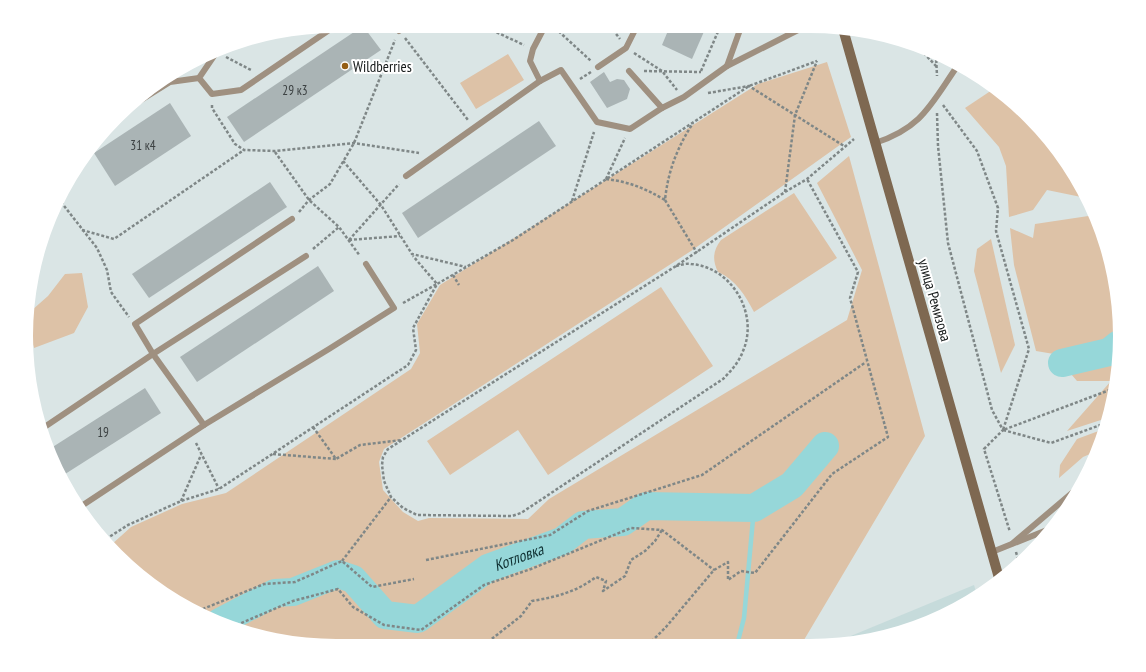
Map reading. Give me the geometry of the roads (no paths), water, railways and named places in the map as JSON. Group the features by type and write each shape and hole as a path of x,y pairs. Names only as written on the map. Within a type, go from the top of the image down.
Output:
{"street":[{"name":"улица Ремизова","path":"845,35 998,573"}],"lane":[{"path":"540,81 530,61 533,49 541,33"},
{"path":"598,67 626,48 634,33"},
{"path":"727,66 739,33"},
{"path":"406,176 540,81 561,70 597,122 630,128 662,108 684,97 727,66 792,33"},
{"path":"199,78 212,94 241,90 324,34"},
{"path":"172,82 199,78 211,60"},
{"path":"204,63 206,67"},
{"path":"875,143 892,138 918,121 955,70"},
{"path":"629,71 662,108"},
{"path":"204,425 153,354 135,324 292,219"},
{"path":"47,426 153,354 306,256"},
{"path":"84,504 191,433 394,308 366,264"},
{"path":"1013,543 1065,499"},
{"path":"992,552 1041,532"}],"waterway":[{"name":"Котловка","path":"1062,363 1109,352 1112,349"},
{"name":"Котловка","path":"227,618 275,593 293,592 338,574 353,579 385,615 418,619 488,568 562,541 583,525 623,522 646,506 754,508 792,485 825,446"},
{"path":"739,639 744,618 754,508"}],"place":[{"name":"Wildberries","path":"345,66"}]}
